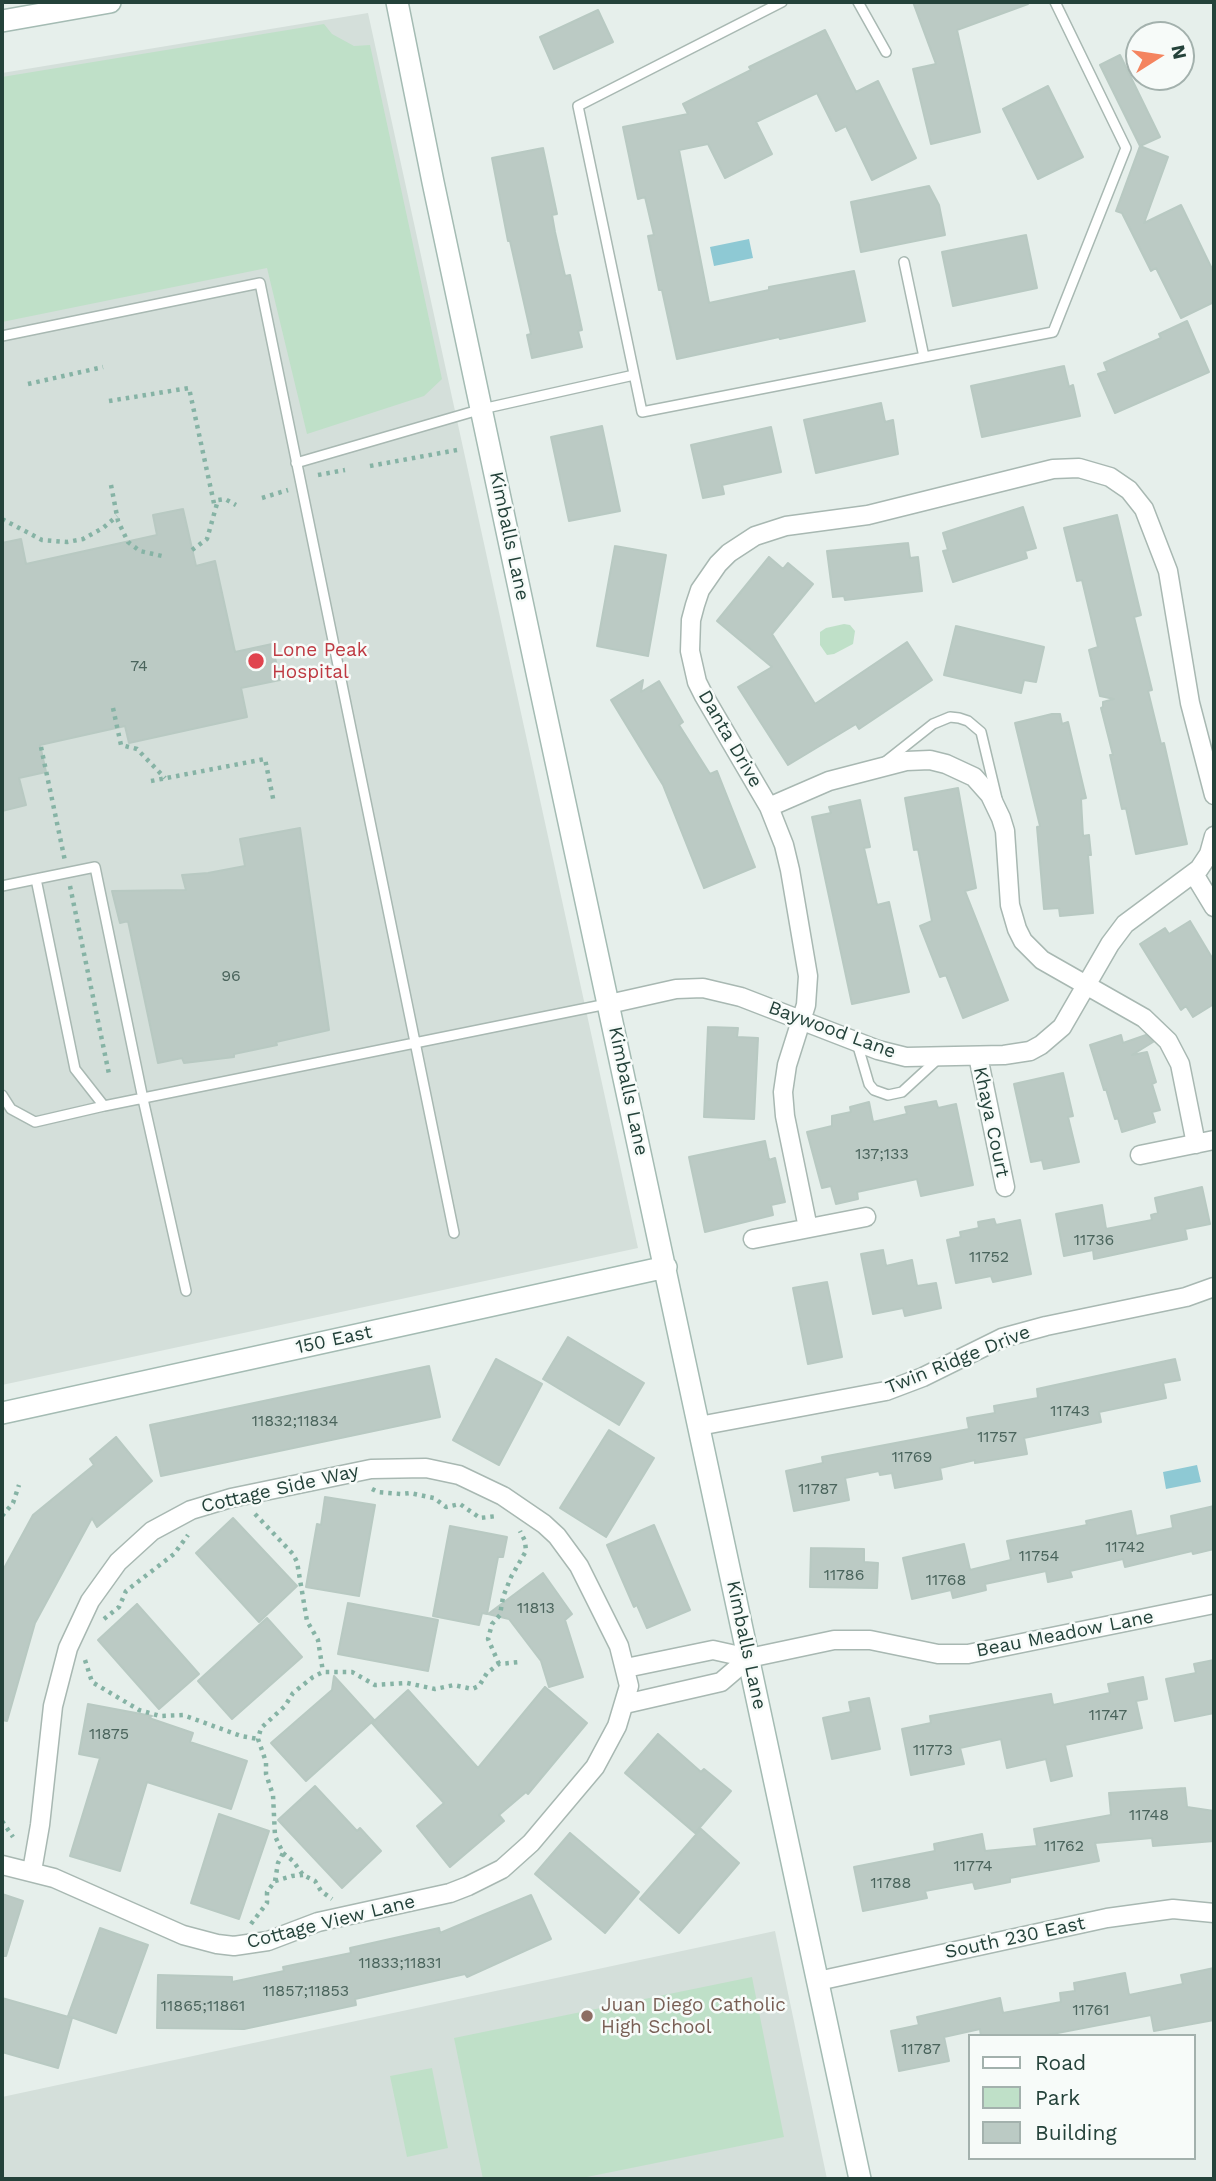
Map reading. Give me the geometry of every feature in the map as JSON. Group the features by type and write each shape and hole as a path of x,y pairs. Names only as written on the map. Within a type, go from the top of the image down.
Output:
{"street":[{"path":"2,21 110,2"},
{"name":"Kimballs Lane","path":"397,2 433,182 860,2179"},
{"name":"Danta Drive","path":"807,1228 785,1116 783,1092 787,1065 802,1020 808,990 808,962 790,870 769,807 704,696 692,667 691,620 700,590 718,564 729,553 755,536 786,526 868,515 1053,469 1079,468 1100,472 1120,483 1137,499 1157,540 1168,571 1189,703 1214,795"},
{"path":"769,807 829,781 879,767 918,760 960,769 982,785 996,805 1005,831 1010,905 1023,941 1042,960 1144,1018 1168,1041 1180,1065 1196,1144"},
{"name":"Baywood Lane","path":"609,1004 676,989 703,988 741,997 899,1056 939,1058 1017,1054 1041,1045 1062,1027 1110,944 1125,924 1194,874 1205,863 1213,841"},
{"path":"1194,874 1214,907"},
{"name":"Khaya Court","path":"978,1056 1005,1187"},
{"path":"1140,1155 1214,1140"},
{"path":"753,1239 866,1217"},
{"name":"150 East","path":"2,1413 666,1267"},
{"name":"Twin Ridge Drive","path":"699,1426 886,1391 923,1377 1002,1338 1046,1326 1186,1297 1214,1287"},
{"name":"Cottage Side Way","path":"32,1871 40,1825 53,1706 68,1647 78,1624 103,1580 135,1545 172,1518 210,1503 371,1469 417,1467 459,1475 503,1496 557,1536 579,1566 608,1620 627,1686"},
{"name":"Beau Meadow Lane","path":"749,1658 834,1640 870,1640 938,1654 968,1654 1214,1604"},
{"path":"627,1686 713,1650 749,1658"},
{"path":"627,1686 721,1682 749,1658"},
{"name":"Cottage View Lane","path":"2,1865 32,1871 76,1887 183,1935 233,1946 268,1941 318,1922 450,1893 502,1869 531,1843 595,1767 607,1747 627,1686"},
{"name":"South 230 East","path":"818,1981 1107,1918 1173,1909 1214,1913"}],"lane":[{"path":"782,2 578,106 642,411 1053,331 1126,148 1055,2"},
{"path":"858,2 886,52"},
{"path":"904,262 923,357"},
{"path":"2,337 260,283 454,1233"},
{"path":"296,463 482,409 634,375"},
{"path":"879,767 941,719 950,717 968,720 981,732 985,740 1001,818"},
{"path":"2,886 95,867 186,1291"},
{"path":"36,879 75,1069 104,1106"},
{"path":"2,1095 11,1109 35,1122 609,1004"},
{"path":"857,1042 865,1077 874,1090 881,1094 902,1092 939,1058"}],"path":[{"path":"28,384 103,367"},
{"path":"109,401 189,388 215,508 215,518 206,539 192,550"},
{"path":"370,466 457,450"},
{"path":"318,475 345,470"},
{"path":"111,485 117,516 128,542 140,551 162,556"},
{"path":"262,498 289,489"},
{"path":"215,508 218,500 225,499 236,505"},
{"path":"2,519 42,540 67,542 83,539 117,516"},
{"path":"113,708 121,745 137,750 166,778"},
{"path":"41,747 109,1074"},
{"path":"151,781 265,759 274,803"},
{"path":"2,1516 13,1503 19,1485"},
{"path":"365,1485 378,1492 410,1493 434,1498 446,1507 460,1504 480,1518 504,1518"},
{"path":"250,1512 257,1515 293,1553 297,1562 307,1621 318,1640 323,1672"},
{"path":"97,1626 119,1607 126,1591 174,1554 190,1530"},
{"path":"499,1664 488,1639 492,1624 500,1615 510,1577 526,1551 525,1541 519,1530"},
{"path":"84,1654 92,1682 139,1710 160,1716 183,1716 241,1736 258,1739"},
{"path":"336,1901 327,1898 315,1881 303,1875 283,1853 275,1836 273,1795 258,1739 261,1728 285,1706 293,1693 323,1672 352,1672 375,1685 408,1683 435,1689 454,1685 472,1689 479,1686 486,1673 499,1664 520,1662"},
{"path":"2,1821 13,1837"},
{"path":"248,1927 258,1918 267,1903 267,1892 275,1881 283,1853"},
{"path":"275,1881 303,1875"}],"shaded area":[{"name":"Lone Peak Hospital","path":"368,13 638,1248 2,1385 2,73"},
{"name":"Juan Diego Catholic High School","path":"775,1931 827,2179 2,2179 2,2097"}],"green space":[{"path":"324,24 332,34 354,46 370,45 442,379 424,396 307,434 267,268 2,322 2,77"},
{"path":"844,624 850,625 855,631 853,644 827,655 820,645 820,632"},
{"path":"752,1977 784,2137 577,2179 483,2179 454,2038"},
{"path":"432,2068 448,2148 407,2157 390,2076"}],"water":[{"path":"749,239 753,258 714,266 710,247"},
{"path":"1197,1465 1201,1482 1166,1489 1163,1472"}],"building":[{"path":"913,2 1028,2 957,30 980,132 931,144 913,69 936,64"},
{"path":"598,10 613,42 554,69 540,37"},
{"path":"825,30 856,92 878,81 916,158 872,180 846,126 836,131 817,93 756,122 772,154 725,178 708,144 679,150 709,303 769,290 769,287 854,271 865,321 677,359 648,236 654,235 645,197 638,199 623,127 688,114 683,104 751,70 749,67"},
{"path":"1120,55 1125,65 1125,91 1138,91 1160,137 1140,146 1100,65"},
{"path":"1048,86 1083,157 1038,179 1003,109"},
{"path":"1140,146 1168,157 1144,223 1181,205 1214,273 1214,302 1181,318 1156,268 1151,271 1122,213 1116,211"},
{"path":"543,148 557,214 552,215 555,232 565,276 570,275 582,330 578,331 582,347 532,358 527,335 531,334 508,241 492,158"},
{"path":"929,186 939,205 945,235 861,252 851,202"},
{"path":"1026,235 1037,288 953,306 942,252"},
{"path":"1187,321 1209,372 1115,413 1098,374 1107,371 1104,363 1161,338 1159,334"},
{"path":"1064,366 1069,387 1073,385 1080,416 982,437 971,386"},
{"path":"881,403 885,422 893,420 898,454 816,473 804,420"},
{"path":"602,426 620,511 569,521 551,437"},
{"path":"771,427 781,472 722,485 724,494 703,498 691,445"},
{"path":"1023,507 1036,548 1025,551 1027,558 953,582 943,551 948,550 943,533"},
{"path":"183,509 196,566 215,561 235,652 272,644 280,680 241,688 247,717 129,743 125,726 40,745 46,772 19,778 26,805 2,811 2,543 21,539 26,564 157,535 153,515"},
{"path":"1117,515 1141,615 1134,617 1152,690 1148,691 1161,744 1164,743 1187,844 1136,854 1126,808 1122,809 1110,755 1113,755 1101,708 1103,702 1114,699 1100,696 1089,650 1098,647 1082,580 1077,581 1064,528"},
{"path":"908,543 910,558 918,557 922,591 845,600 844,596 833,597 827,551"},
{"path":"615,546 666,555 648,656 597,646"},
{"path":"769,557 783,569 788,563 813,584 772,634 815,704 907,642 932,680 859,729 856,724 788,765 738,687 772,667 717,621"},
{"path":"956,626 1044,647 1036,682 1024,680 1021,693 944,675"},
{"path":"643,680 641,692 659,681 683,722 679,725 710,774 717,771 755,867 704,888 663,785 611,700"},
{"path":"1060,714 1062,724 1068,722 1086,798 1081,799 1083,836 1089,835 1093,913 1060,916 1059,908 1044,909 1037,827 1040,826 1015,723"},
{"path":"958,788 976,888 965,891 1008,1000 963,1018 946,975 940,977 920,926 932,921 918,849 914,850 905,798"},
{"path":"860,800 870,847 864,848 877,905 889,902 909,992 852,1004 812,817 831,813 829,807"},
{"path":"300,828 329,1030 276,1042 277,1045 234,1054 234,1057 184,1063 182,1058 158,1063 128,921 120,923 112,891 186,890 182,875 245,866 240,839"},
{"path":"1190,921 1214,961 1214,1004 1193,1017 1186,1006 1181,1010 1140,944 1165,928 1169,934"},
{"path":"708,1027 738,1028 737,1037 758,1038 754,1119 704,1117"},
{"path":"1121,1035 1123,1043 1146,1035 1153,1042 1132,1055 1147,1052 1156,1082 1152,1084 1160,1110 1152,1112 1155,1122 1122,1132 1106,1089 1104,1090 1090,1045"},
{"path":"1063,1073 1073,1116 1068,1117 1079,1162 1044,1169 1042,1160 1031,1162 1014,1084"},
{"path":"936,1101 938,1108 956,1104 973,1185 921,1196 917,1179 857,1192 858,1199 836,1204 831,1186 822,1188 807,1132 832,1126 832,1116 851,1112 850,1107 869,1102 873,1122 907,1114 905,1107"},
{"path":"765,1141 769,1160 775,1158 785,1202 771,1205 773,1215 705,1232 689,1157"},
{"path":"1202,1187 1210,1224 1185,1229 1187,1239 1094,1259 1093,1250 1064,1256 1056,1214 1102,1205 1106,1229 1152,1220 1151,1215 1158,1213 1155,1198"},
{"path":"994,1219 996,1225 1020,1220 1031,1274 993,1282 991,1276 956,1283 947,1240 961,1237 960,1232 979,1228 978,1222"},
{"path":"883,1250 886,1266 912,1260 917,1286 936,1283 941,1308 905,1316 903,1308 873,1314 861,1254"},
{"path":"827,1282 842,1357 808,1364 793,1288"},
{"path":"568,1337 644,1383 619,1425 543,1379"},
{"path":"496,1359 542,1384 499,1465 453,1440"},
{"path":"1175,1359 1180,1380 1163,1383 1166,1398 1099,1412 1101,1422 1024,1438 1027,1454 975,1463 975,1460 940,1468 942,1479 895,1488 892,1473 880,1475 879,1471 845,1478 849,1500 794,1511 786,1471 823,1463 822,1457 969,1429 967,1418 995,1413 994,1406 1038,1398 1037,1389"},
{"path":"429,1366 440,1417 161,1476 150,1425"},
{"path":"609,1430 654,1458 606,1537 560,1508"},
{"path":"116,1437 152,1481 97,1527 92,1518 35,1623 7,1721 2,1720 2,1572 33,1515 94,1465 90,1459"},
{"path":"325,1497 375,1505 359,1596 306,1587 317,1524 321,1525"},
{"path":"1214,1506 1214,1549 1193,1554 1192,1551 1125,1567 1123,1559 1070,1571 1072,1577 1048,1582 1046,1571 985,1584 986,1590 953,1598 951,1590 912,1599 903,1558 964,1544 970,1570 1011,1560 1007,1541 1087,1525 1086,1521 1131,1511 1136,1536 1173,1528 1171,1516"},
{"path":"233,1518 297,1586 259,1622 196,1553"},
{"path":"654,1525 690,1610 647,1628 637,1605 634,1607 607,1545"},
{"path":"450,1526 507,1537 503,1557 498,1557 487,1614 482,1613 479,1625 433,1616"},
{"path":"811,1548 864,1549 864,1562 878,1563 877,1588 810,1587"},
{"path":"543,1573 572,1614 565,1620 583,1677 549,1687 541,1661 509,1619 488,1614"},
{"path":"348,1603 438,1620 428,1671 338,1654"},
{"path":"137,1604 199,1674 159,1709 98,1640"},
{"path":"267,1618 302,1657 232,1719 198,1681"},
{"path":"1214,1660 1214,1713 1175,1721 1166,1679 1196,1673 1194,1664"},
{"path":"334,1676 374,1720 306,1781 271,1743 332,1690"},
{"path":"1143,1677 1147,1699 1136,1701 1142,1728 1065,1745 1072,1776 1051,1781 1046,1759 1007,1768 1001,1739 960,1748 964,1764 911,1775 902,1729 931,1723 930,1716 1051,1694 1053,1705 1110,1693 1108,1684"},
{"path":"545,1687 587,1723 528,1794 526,1792 499,1815 504,1821 450,1867 417,1826 444,1803 372,1723 408,1690 478,1768"},
{"path":"869,1698 880,1749 832,1759 823,1718 851,1712 849,1702"},
{"path":"88,1704 152,1716 149,1718 193,1733 190,1742 247,1761 231,1809 147,1782 120,1871 70,1856 100,1758 79,1754"},
{"path":"658,1734 701,1772 704,1769 731,1791 695,1833 625,1773"},
{"path":"315,1786 357,1831 360,1828 381,1851 342,1888 278,1820"},
{"path":"1185,1788 1187,1807 1214,1811 1214,1841 1153,1846 1152,1838 1095,1843 1099,1861 1010,1878 1010,1882 975,1889 973,1882 925,1891 927,1898 863,1911 854,1867 935,1851 934,1844 982,1834 985,1851 1037,1846 1034,1829 1111,1815 1109,1793"},
{"path":"219,1814 269,1831 239,1919 191,1903"},
{"path":"701,1829 739,1863 679,1933 640,1899"},
{"path":"570,1833 639,1892 605,1933 535,1874"},
{"path":"2,1894 23,1901 6,1956 2,1956"},
{"path":"531,1895 551,1939 467,1977 465,1974 355,1999 356,2005 244,2029 157,2028 158,1975 232,1977 232,1982 284,1971 283,1967 351,1953 350,1948 439,1928 440,1933"},
{"path":"100,1928 148,1945 116,2033 68,2016"},
{"path":"1214,1968 1214,2020 1154,2031 1151,2015 1052,2034 981,2034 980,2029 944,2037 949,2061 899,2071 891,2031 919,2025 917,2017 1000,1998 1003,2013 1061,2002 1060,1993 1075,1991 1074,1983 1125,1973 1129,1995 1183,1984 1181,1975"},
{"path":"2,1998 72,2018 58,2068 2,2052"}],"place":[{"name":"Lone Peak Hospital","path":"256,661"},
{"name":"Juan Diego Catholic High School","path":"587,2016"}]}
